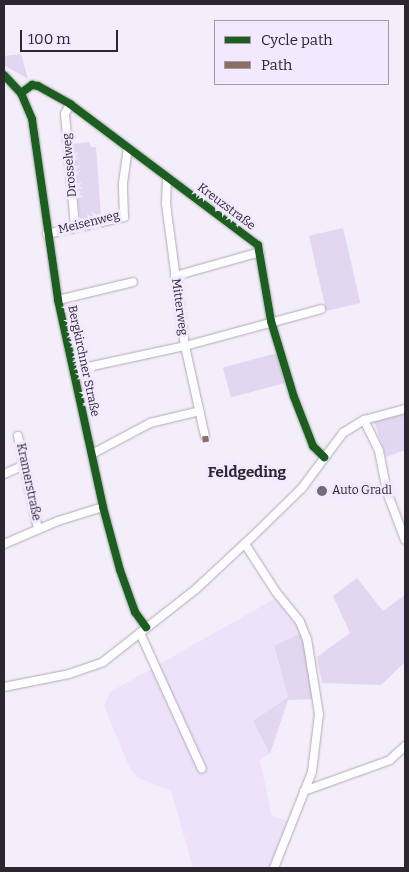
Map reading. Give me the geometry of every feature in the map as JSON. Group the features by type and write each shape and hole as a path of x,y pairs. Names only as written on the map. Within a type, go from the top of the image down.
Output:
{"street":[{"path":"4,74 21,94"},
{"name":"Kreuzstraße","path":"21,94 32,86 38,86 70,104 258,245 260,252"},
{"name":"Bergkirchner Straße","path":"21,94 35,132 47,234 58,300 103,507 135,612 202,769"},
{"name":"Drosselweg","path":"70,104 65,114 75,227"},
{"name":"Meisenweg","path":"47,234 124,217 123,183 128,148"},
{"name":"Mitterweg","path":"166,177 164,187 185,346 205,436"},
{"path":"175,276 260,252 271,321 304,427 312,446 324,457"},
{"path":"58,300 133,282"},
{"path":"74,370 185,346 271,321 321,309"},
{"path":"4,686 69,674 98,664 196,589 246,544 302,488 339,436 364,420 405,409"},
{"path":"92,454 150,423 200,411"},
{"path":"364,420 379,451 387,492 405,540"},
{"name":"Kramerstraße","path":"18,436 38,528"},
{"path":"4,474 24,465"},
{"path":"4,544 38,528 103,507"},
{"path":"246,544 276,592 300,622 307,639 319,714 315,754 304,791 274,868"},
{"path":"304,791 390,760 405,746"}],"shaded area":[{"path":"21,54 28,79 4,65 4,56"},
{"path":"89,142 91,147 96,147 101,216 80,220 72,144"},
{"path":"343,228 360,303 326,311 309,236"},
{"path":"277,353 285,383 231,397 223,367"},
{"path":"405,414 405,450 386,457 374,421"},
{"path":"357,578 383,611 405,595 405,662 381,685 322,683 317,657 350,633 333,596"},
{"path":"276,598 301,633 274,647 288,697 253,721 270,754 260,760 272,816 287,821 270,868 193,868 171,791 138,778 130,769 104,706 110,692"},
{"path":"301,633 315,699 288,700 270,754 253,721 288,697 274,646"}],"marked path":[{"path":"205,436 206,442"}],"cycle path":[{"path":"4,75 21,93 32,119 58,300 103,507 120,570 135,612 146,627"},
{"path":"21,93 32,85 38,86 70,104 258,245 271,321 294,397 313,446 324,457"}],"place":[{"name":"Auto Gradl","path":"322,491"}],"district":[{"name":"Feldgeding","path":"247,473"}]}
